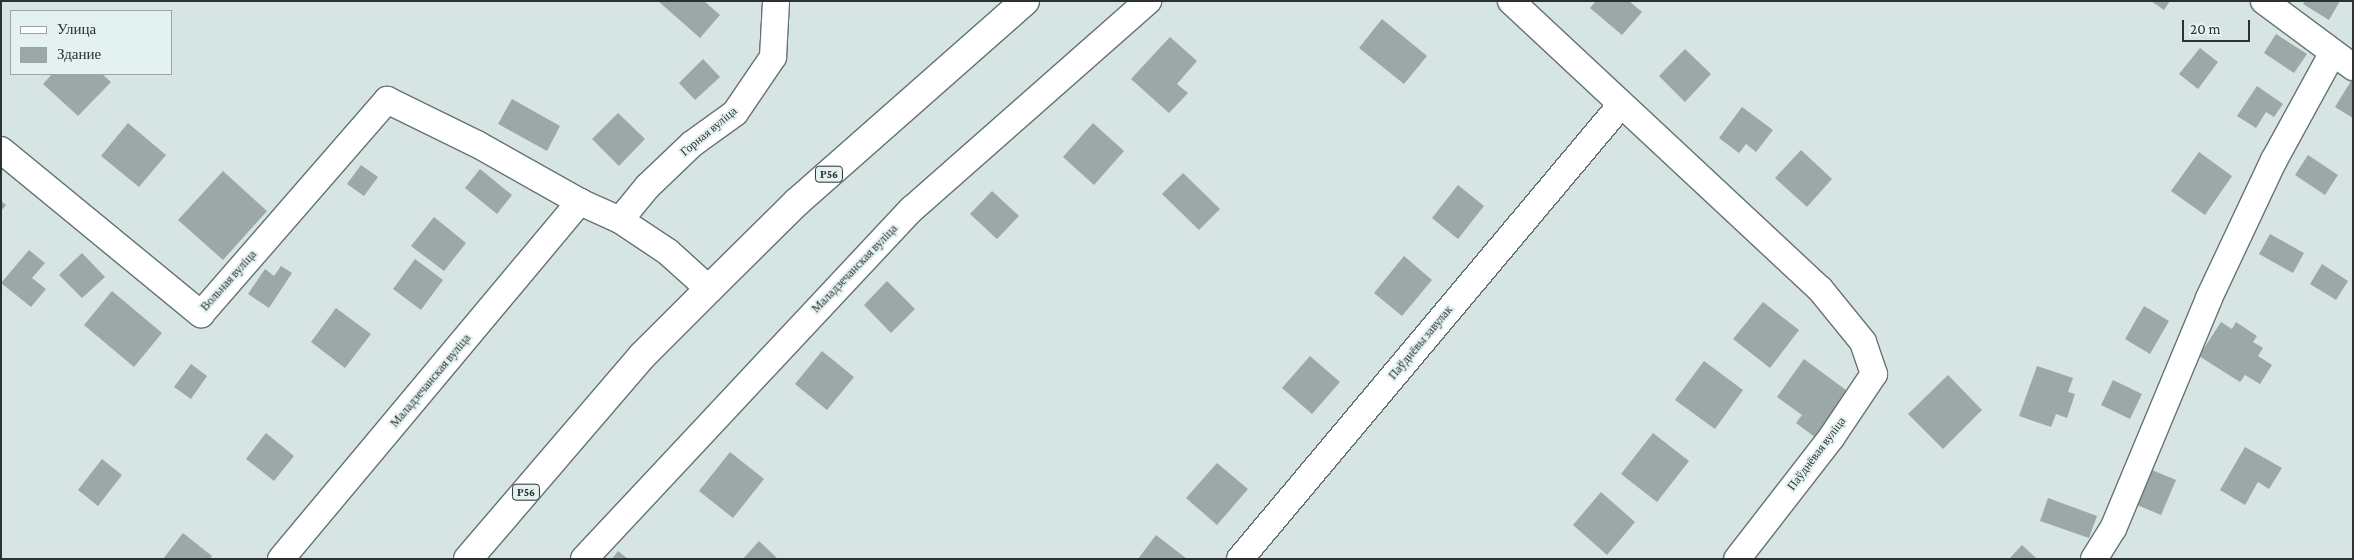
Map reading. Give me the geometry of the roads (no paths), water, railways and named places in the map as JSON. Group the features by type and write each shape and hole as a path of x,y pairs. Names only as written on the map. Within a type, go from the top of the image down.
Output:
{"main road":[{"name":"Р56","path":"468,559 642,356 798,202 1025,1"}],"street":[{"name":"Горная вуліца","path":"620,220 647,187 692,144 735,113 773,57 776,1"},
{"name":"Маладзечанская вуліца","path":"584,559 912,209 1148,1"},
{"path":"1511,1 1620,106"},
{"path":"2094,559 2113,529 2209,298 2262,186 2343,60 2264,1"},
{"name":"Вольная вуліца","path":"1,150 201,314 387,100 477,144 580,202"},
{"name":"Паўднёвы завулак","path":"1240,559 1620,106"},
{"name":"Паўднёвая вуліца","path":"1620,106 1820,289 1863,342 1874,374 1831,438 1738,559"},
{"path":"580,202 620,220 668,252 709,289"},
{"name":"Маладзечанская вуліца","path":"281,559 580,202"}]}
